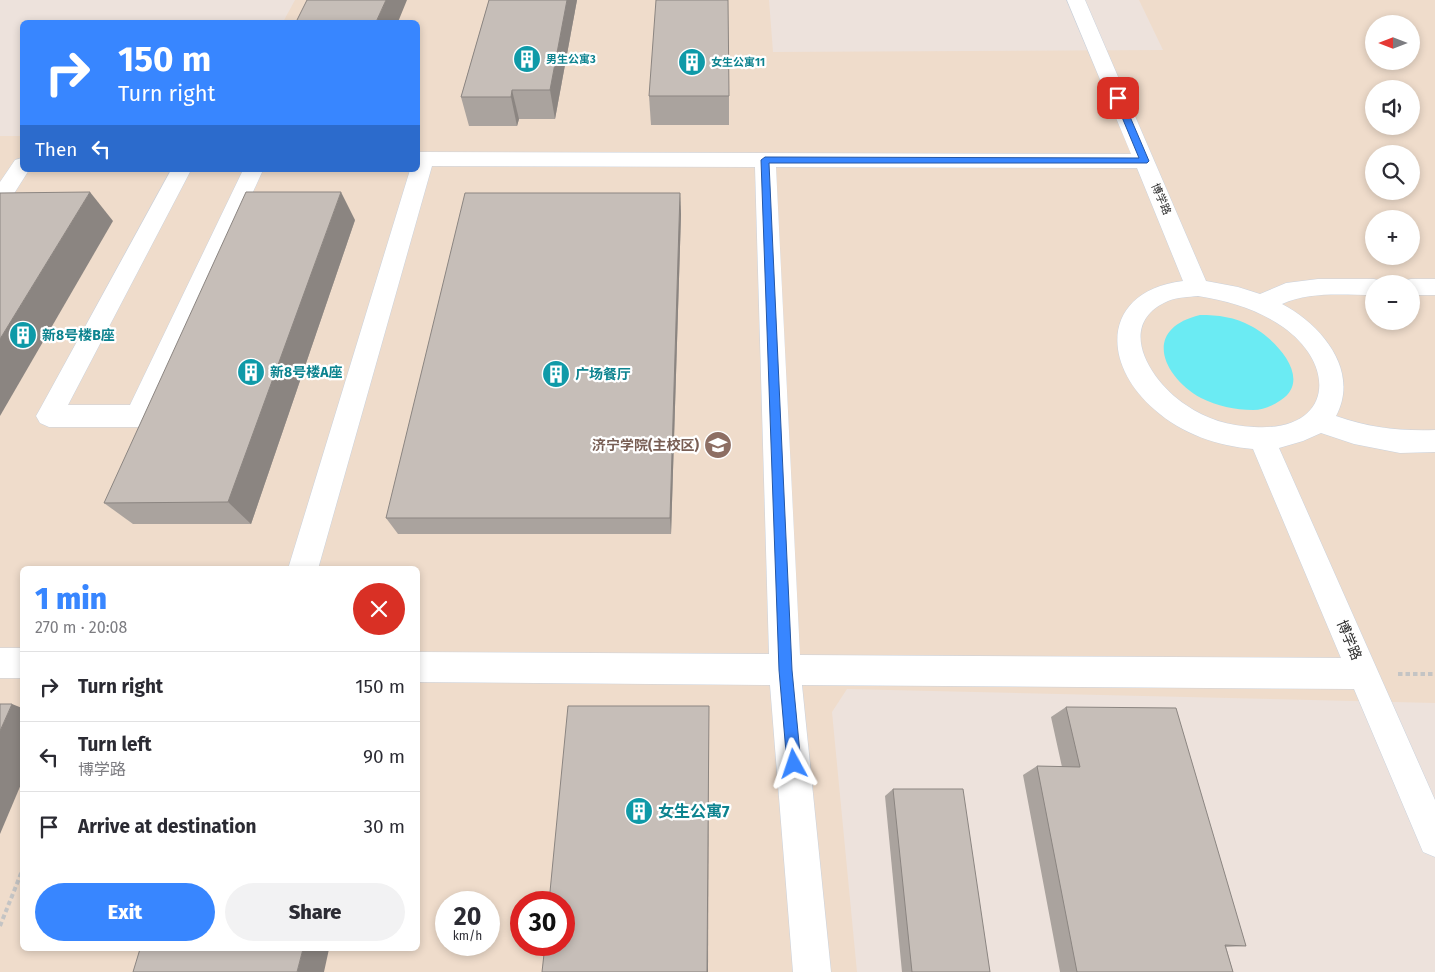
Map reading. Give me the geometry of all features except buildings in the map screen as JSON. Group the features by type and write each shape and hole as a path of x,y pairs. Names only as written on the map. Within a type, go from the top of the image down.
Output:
{"street":[{"name":"博学路","path":"1076,0 1198,288"},
{"path":"0,158 20,158"},
{"path":"421,159 1144,161"},
{"path":"765,160 786,670 812,972"},
{"path":"0,198 20,169"},
{"path":"180,172 49,416 138,416 252,172"},
{"path":"304,566 417,172"},
{"path":"1262,303 1286,292 1318,287 1365,287"},
{"path":"1420,287 1435,287"},
{"path":"1198,288 1219,290 1262,303 1282,314 1299,327 1314,343 1325,359 1331,376 1332,393 1328,408 1318,421 1303,431 1262,439 1238,437 1214,431 1170,407 1152,392 1139,375 1131,358 1128,342 1130,327 1136,314 1147,303 1161,294 1198,288"},
{"path":"1318,421 1354,433 1400,442 1435,442"},
{"name":"博学路","path":"1262,439 1435,840"},
{"path":"0,663 20,663"},
{"path":"420,666 786,670 1369,688"}],"path":[{"path":"0,926 20,876"}],"shaded area":[{"name":"济宁学院(主校区)","path":"295,0 769,0 773,52 1163,50 1139,0 1435,0 1435,703 847,689 832,712 857,972 0,972 0,136 20,136 20,172 420,172 420,20 284,20"}],"water":[{"path":"1200,315 1220,316 1239,320 1260,331 1270,339 1287,359 1292,370 1293,381 1290,391 1274,404 1253,410 1213,403 1187,389 1168,366 1164,354 1165,342 1170,331 1182,322"}],"place":[{"name":"男生公寓3","path":"527,59"},
{"name":"女生公寓11","path":"692,62"},
{"name":"新8号楼B座","path":"23,335"},
{"name":"新8号楼A座","path":"251,372"},
{"name":"广场餐厅","path":"556,374"},
{"name":"济宁学院(主校区)","path":"718,445"},
{"name":"女生公寓7","path":"639,811"}],"route":[{"path":"794,764 786,670 765,160 1144,161 1118,98"}]}
